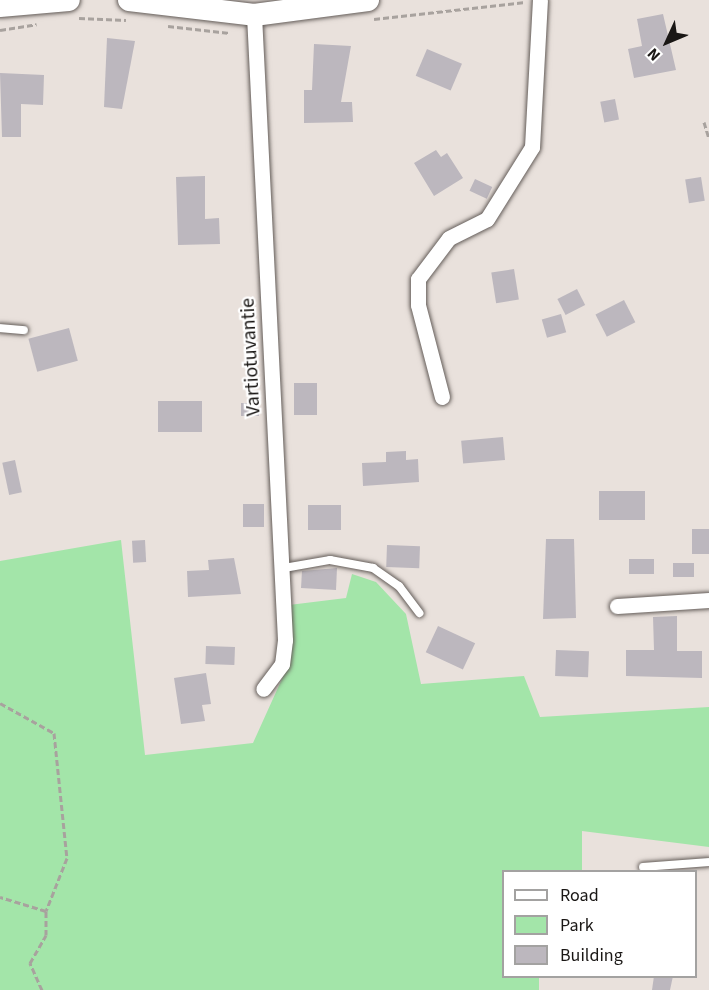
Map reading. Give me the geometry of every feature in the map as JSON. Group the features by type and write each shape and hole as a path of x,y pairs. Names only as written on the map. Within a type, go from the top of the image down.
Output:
{"street":[{"path":"0,6 69,0"},
{"path":"129,0 254,15 368,0"},
{"path":"442,397 418,305 418,279 449,238 487,219 532,147 540,0"},
{"name":"Vartiotuvantie","path":"254,15 284,568 282,664 263,689"},
{"path":"617,606 709,600"}],"lane":[{"path":"0,328 24,330"},
{"path":"284,568 330,560 373,568 399,586 419,613"},
{"path":"643,867 709,862"}],"path":[{"path":"704,122 709,138"},
{"path":"0,703 54,733 67,858 46,911 46,935 30,963 42,990"},
{"path":"0,897 46,911"}],"green space":[{"path":"121,540 145,755 253,743 286,670 289,605 346,598 352,574 376,582 406,614 421,684 524,676 540,717 709,707 709,847 582,831 582,870 502,870 502,978 539,978 539,990 0,990 0,561"}],"building":[{"path":"663,14 676,70 634,78 628,49 642,46 637,19"},
{"path":"107,38 135,41 122,109 104,107"},
{"path":"314,44 351,46 341,102 352,102 353,122 304,123 304,90 312,90"},
{"path":"427,49 462,64 451,91 416,76"},
{"path":"0,73 44,75 43,105 21,104 21,137 2,137"},
{"path":"615,99 619,120 604,122 600,102"},
{"path":"436,150 441,157 447,153 463,178 434,196 414,163"},
{"path":"205,176 205,219 219,218 220,244 178,245 176,177"},
{"path":"701,177 705,201 689,203 685,180"},
{"path":"475,179 492,187 487,199 470,191"},
{"path":"514,269 519,300 496,303 491,273"},
{"path":"577,289 585,305 566,315 557,299"},
{"path":"624,300 635,322 607,337 595,315"},
{"path":"561,314 566,332 547,338 542,320"},
{"path":"69,328 78,361 37,372 28,339"},
{"path":"294,383 317,383 317,415 294,415"},
{"path":"158,401 202,401 202,432 158,432"},
{"path":"241,403 259,403 259,416 241,416"},
{"path":"503,437 505,460 463,464 461,441"},
{"path":"406,451 406,460 418,459 419,482 363,486 362,463 386,462 386,452"},
{"path":"15,460 22,492 9,495 2,463"},
{"path":"599,491 645,491 645,520 599,520"},
{"path":"243,504 264,504 264,527 243,527"},
{"path":"308,505 341,505 341,530 308,530"},
{"path":"692,529 709,529 709,554 692,554"},
{"path":"546,539 574,539 576,618 543,619"},
{"path":"145,540 146,562 133,563 132,541"},
{"path":"387,545 420,546 419,568 386,567"},
{"path":"234,558 241,594 188,597 187,571 209,570 208,560"},
{"path":"629,559 654,559 654,574 629,574"},
{"path":"673,563 694,563 694,577 673,577"},
{"path":"337,568 336,590 301,588 302,571"},
{"path":"677,616 677,651 702,651 702,678 626,676 626,650 654,650 653,617"},
{"path":"438,626 475,643 463,670 426,652"},
{"path":"206,646 235,647 234,665 205,664"},
{"path":"556,650 589,651 588,677 555,676"},
{"path":"206,673 211,704 202,705 205,721 181,724 174,678"},
{"path":"654,978 673,978 670,990 652,990"}]}
